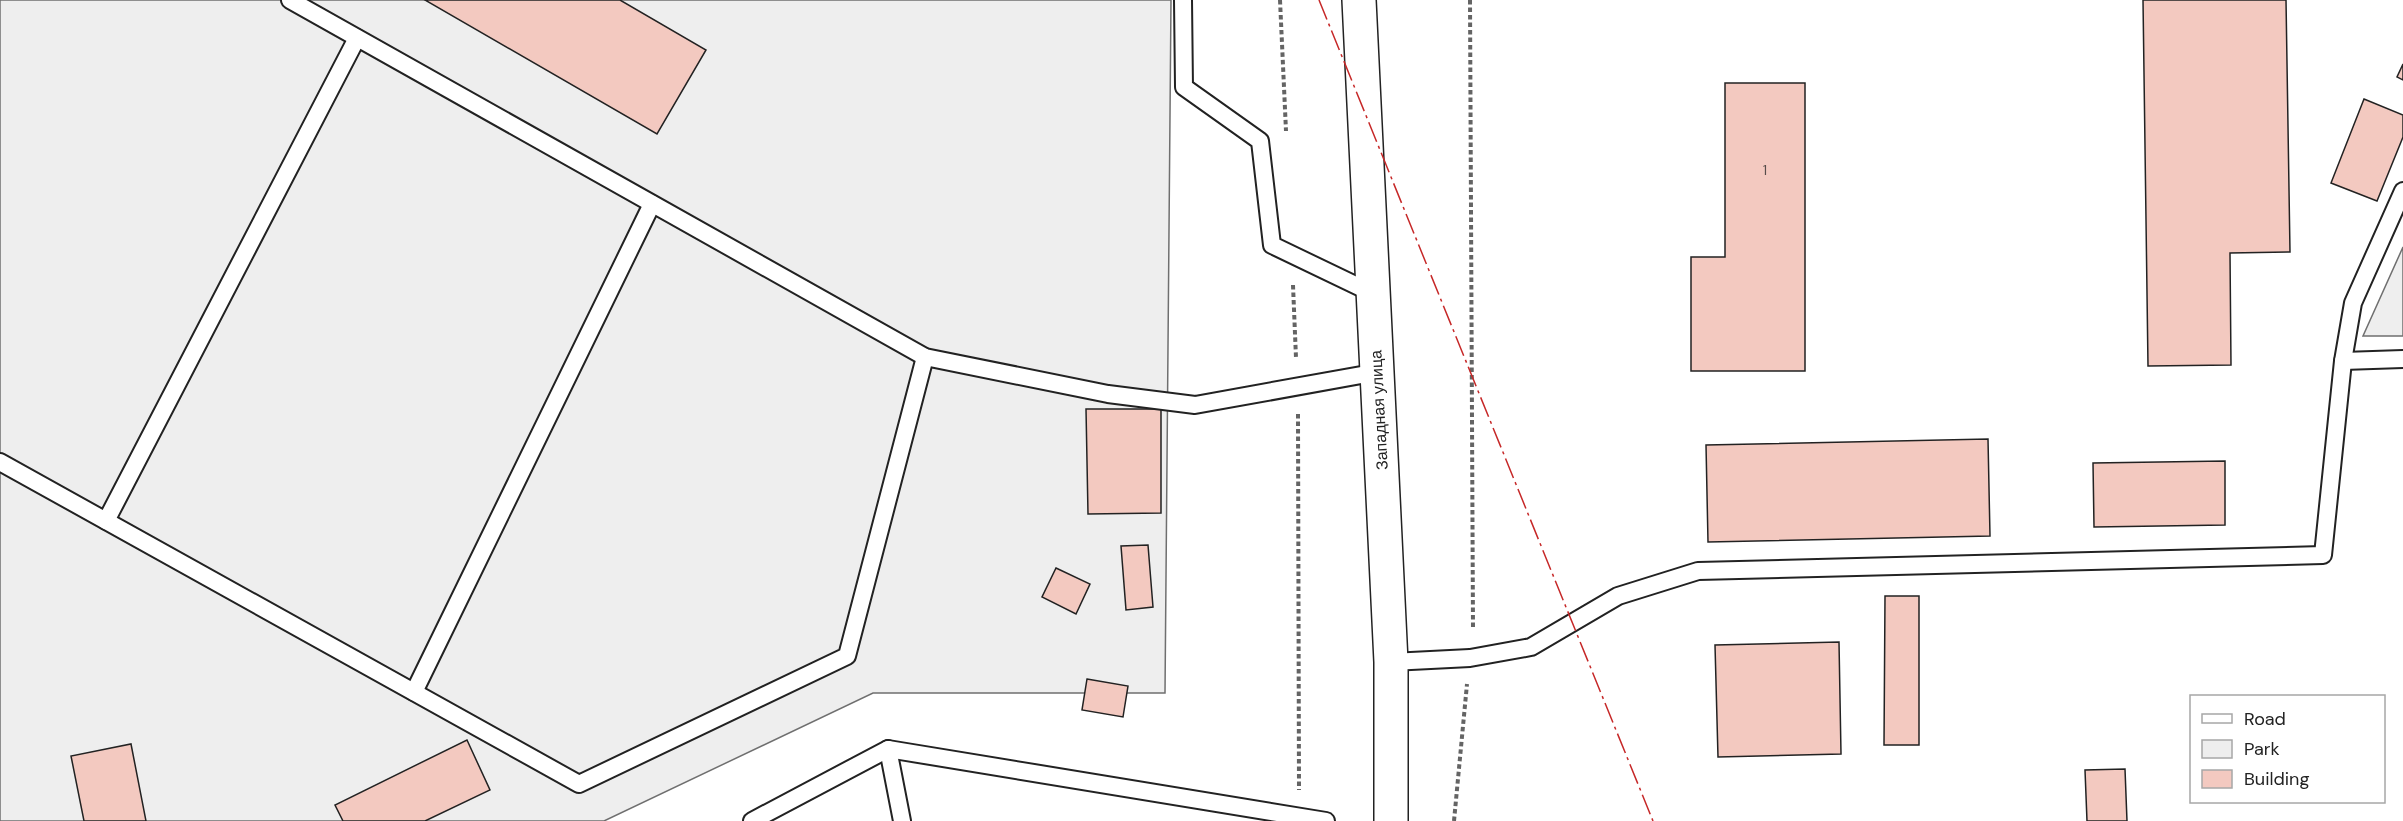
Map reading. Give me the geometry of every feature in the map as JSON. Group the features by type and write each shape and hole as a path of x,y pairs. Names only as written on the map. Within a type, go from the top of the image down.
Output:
{"main road":[{"name":"Западная улица","path":"1359,0 1391,662 1391,821"}],"lane":[{"path":"290,0 925,357 1108,394 1195,405 1378,372"},
{"path":"1183,0 1184,87 1260,141 1272,245 1374,294"},
{"path":"106,520 357,38"},
{"path":"1391,662 1470,658 1531,647 1618,596 1698,571 2323,555 2343,361 2353,303 2403,191"},
{"path":"414,692 652,204"},
{"path":"0,462 579,784 847,656 925,357"},
{"path":"2343,361 2403,358"},
{"path":"888,749 902,821"},
{"path":"752,821 888,749 1326,821"}],"path":[{"path":"1454,821 1473,627 1470,0"}],"green space":[{"path":"0,0 1171,0 1165,693 873,693 604,821 0,821"},
{"path":"2403,247 2403,336 2363,336"}],"building":[{"path":"425,0 620,0 706,50 657,134"},
{"path":"2143,0 2286,0 2290,252 2230,253 2231,365 2148,366"},
{"path":"2403,64 2403,80 2397,77"},
{"path":"1725,83 1805,83 1805,371 1691,371 1691,257 1725,257"},
{"path":"2364,99 2403,115 2403,137 2377,201 2331,183"},
{"path":"1086,409 1161,409 1161,513 1088,514"},
{"path":"1988,439 1990,536 1708,542 1706,445"},
{"path":"2225,461 2225,525 2094,527 2093,463"},
{"path":"1148,545 1153,607 1126,610 1121,546"},
{"path":"1056,568 1090,584 1076,614 1042,597"},
{"path":"1885,596 1919,596 1919,745 1884,745"},
{"path":"1839,642 1841,754 1718,757 1715,645"},
{"path":"1087,679 1128,686 1123,717 1082,710"},
{"path":"467,740 490,790 425,821 343,821 335,805"},
{"path":"131,744 146,821 84,821 71,756"},
{"path":"2125,769 2127,821 2087,821 2085,770"}],"power":[{"path":"1319,0 1653,821"}]}
